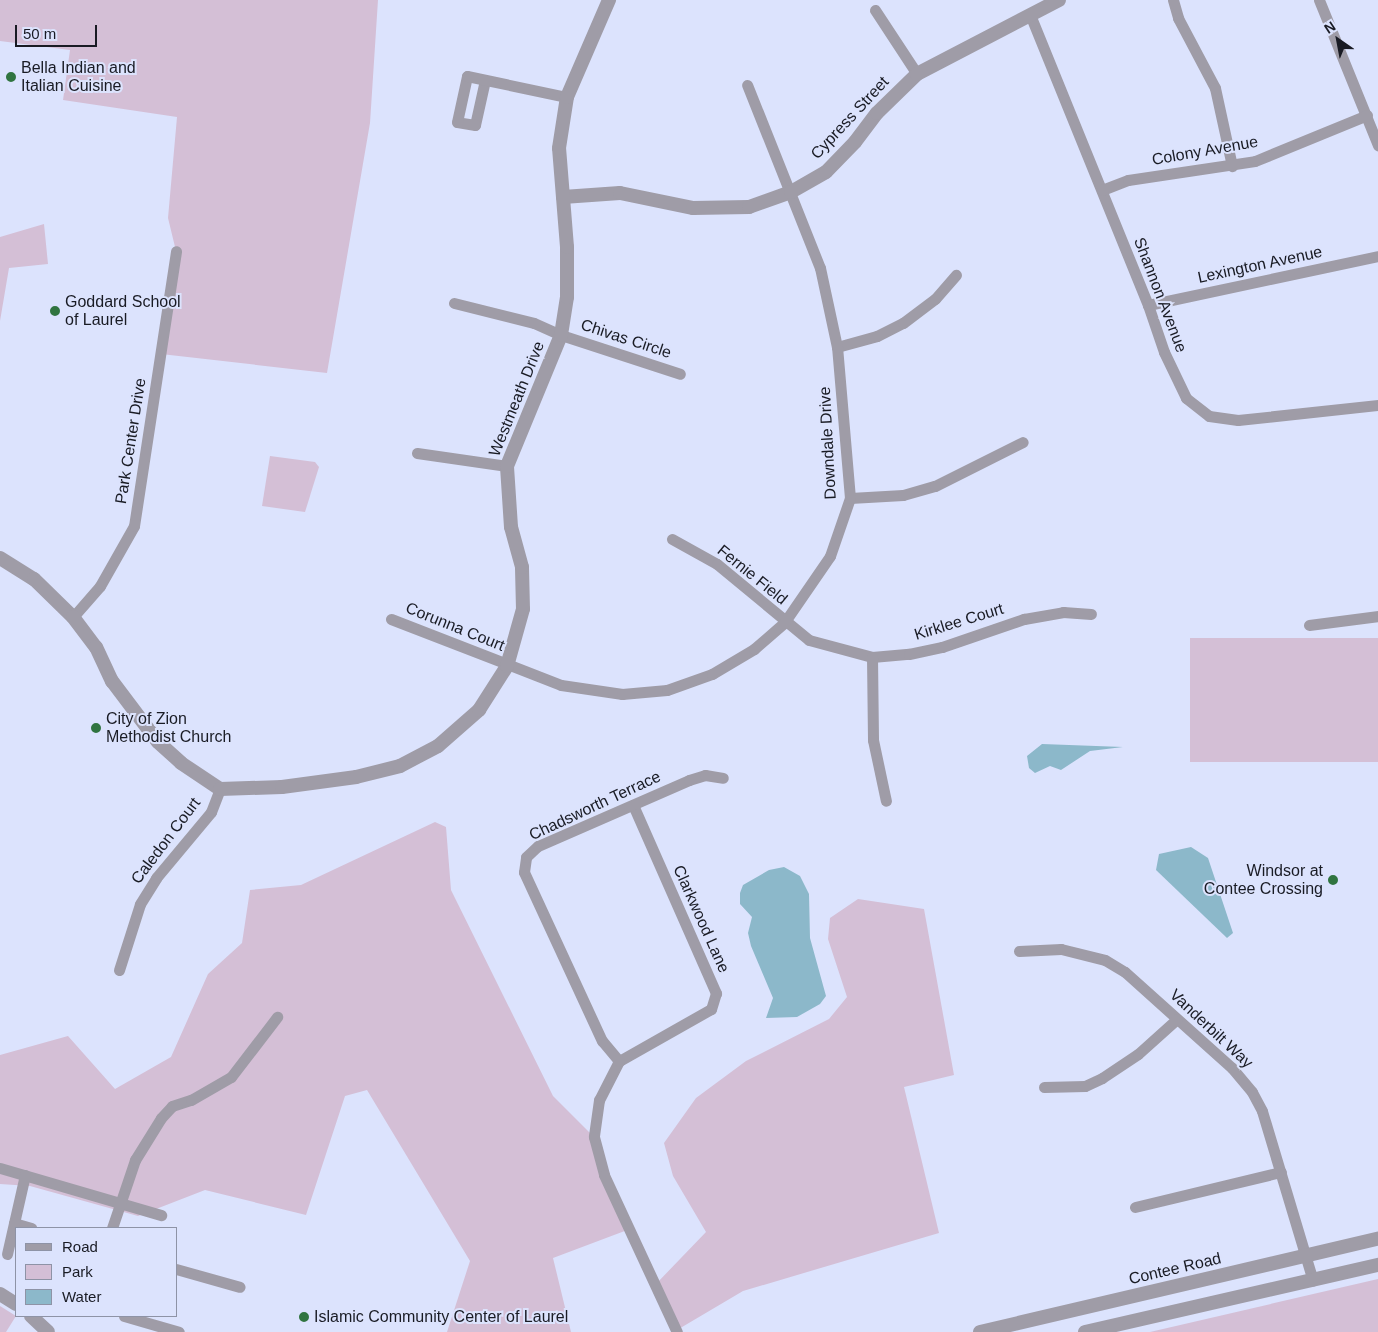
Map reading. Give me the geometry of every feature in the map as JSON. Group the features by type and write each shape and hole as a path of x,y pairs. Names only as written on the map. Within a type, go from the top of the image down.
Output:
{"street":[{"name":"Westmeath Drive","path":"220,789 282,787 356,777 400,766 438,746 479,710 507,666 523,609 522,567 511,527 507,466 561,335 567,297 563,197 558,148 567,97 609,0"},
{"name":"Cypress Street","path":"563,197 620,193 694,208 749,207 791,192 826,172 855,142 876,113 917,74 1031,17 1059,0"},
{"path":"1173,0 1178,18 1215,88 1232,166"},
{"path":"1319,0 1378,145"},
{"path":"875,10 917,74"},
{"name":"Shannon Avenue","path":"1031,17 1148,305 1178,386 1197,409 1209,416 1238,420 1378,405"},
{"path":"485,80 567,97"},
{"name":"Downdale Drive","path":"507,666 561,685 622,694 667,690 712,674 754,649 784,623 830,556 850,498 838,347 820,268 747,86"},
{"name":"Colony Avenue","path":"1102,190 1128,180 1232,166 1273,155 1367,116"},
{"name":"Park Center Drive","path":"73,616 104,580 134,526 176,251"},
{"name":"Lexington Avenue","path":"1148,305 1378,256"},
{"path":"838,347 877,336 903,323 935,299 956,275"},
{"name":"Chivas Circle","path":"454,303 534,323 561,335 680,374"},
{"path":"850,498 903,495 935,486 1023,442"},
{"path":"417,453 507,466"},
{"name":"Fernie Field","path":"672,539 717,564 756,595 784,623"},
{"path":"0,558 34,579 73,616 96,646 112,681 158,742 181,763 220,789"},
{"name":"Kirklee Court","path":"784,623 809,640 872,657 909,654 942,647 1024,619 1063,612 1091,614"},
{"path":"1308,625 1378,616"},
{"name":"Corunna Court","path":"391,619 507,666"},
{"path":"872,657 873,740 886,801"},
{"name":"Chadsworth Terrace","path":"619,1061 602,1041 524,872 526,857 538,846 705,775 723,778"},
{"name":"Caledon Court","path":"119,970 140,904 156,878 211,812 220,789"},
{"name":"Clarkwood Lane","path":"619,1061 696,1020 711,1009 716,993 633,806"},
{"name":"Vanderbilt Way","path":"1019,951 1061,949 1105,960 1125,972 1232,1068 1252,1092 1262,1111 1313,1280"},
{"path":"112,1227 135,1160 161,1118 172,1106 198,1097 231,1077 277,1016"},
{"path":"1044,1087 1085,1086 1102,1078 1138,1054 1177,1018"},
{"path":"619,1061 599,1100 594,1137 604,1174 678,1332"},
{"path":"0,1168 161,1215"},
{"path":"1135,1207 1281,1172"},
{"path":"7,1254 25,1175"},
{"path":"14,1224 27,1227"},
{"name":"Contee Road","path":"980,1332 1378,1238"},
{"path":"1085,1332 1378,1265"},
{"path":"178,1270 240,1287"},
{"path":"0,1294 15,1303"},
{"path":"32,1317 48,1332"},
{"path":"127,1317 179,1332"}],"green space":[{"path":"0,0 378,0 370,123 327,373 161,354 176,251 168,218 177,117 63,100 70,50 0,41"},
{"path":"44,224 48,264 9,268 0,321 0,237"},
{"path":"270,456 315,462 319,467 305,512 262,506"},
{"path":"1190,638 1378,638 1378,762 1190,762"},
{"path":"435,822 446,827 451,890 553,1096 594,1137 630,1229 553,1258 571,1332 447,1332 470,1261 367,1090 345,1096 306,1215 205,1190 138,1216 30,1186 0,1184 0,1055 68,1036 115,1089 171,1057 208,974 242,943 250,890 301,885"},
{"path":"858,899 924,909 954,1075 904,1087 939,1233 743,1291 677,1330 655,1285 706,1232 673,1176 664,1143 696,1098 746,1061 829,1019 847,997 828,939 830,918"},
{"path":"1378,1279 1378,1332 1150,1332"},
{"path":"0,1306 15,1317 6,1332 0,1332"}],"water":[{"path":"1042,744 1123,747 1090,751 1061,770 1050,766 1035,773 1029,768 1027,756"},
{"path":"1191,847 1208,858 1233,933 1227,938 1156,870 1159,854"},
{"path":"784,867 800,876 809,894 810,938 826,996 820,1004 797,1017 766,1018 773,998 751,946 748,933 752,917 740,904 740,893 743,885 769,870"}],"place":[{"name":"Bella Indian and Italian Cuisine","path":"11,77"},
{"name":"Goddard School of Laurel","path":"55,311"},
{"name":"City of Zion Methodist Church","path":"96,728"},
{"name":"Windsor at Contee Crossing","path":"1333,880"},
{"name":"Islamic Community Center of Laurel","path":"304,1317"}]}
